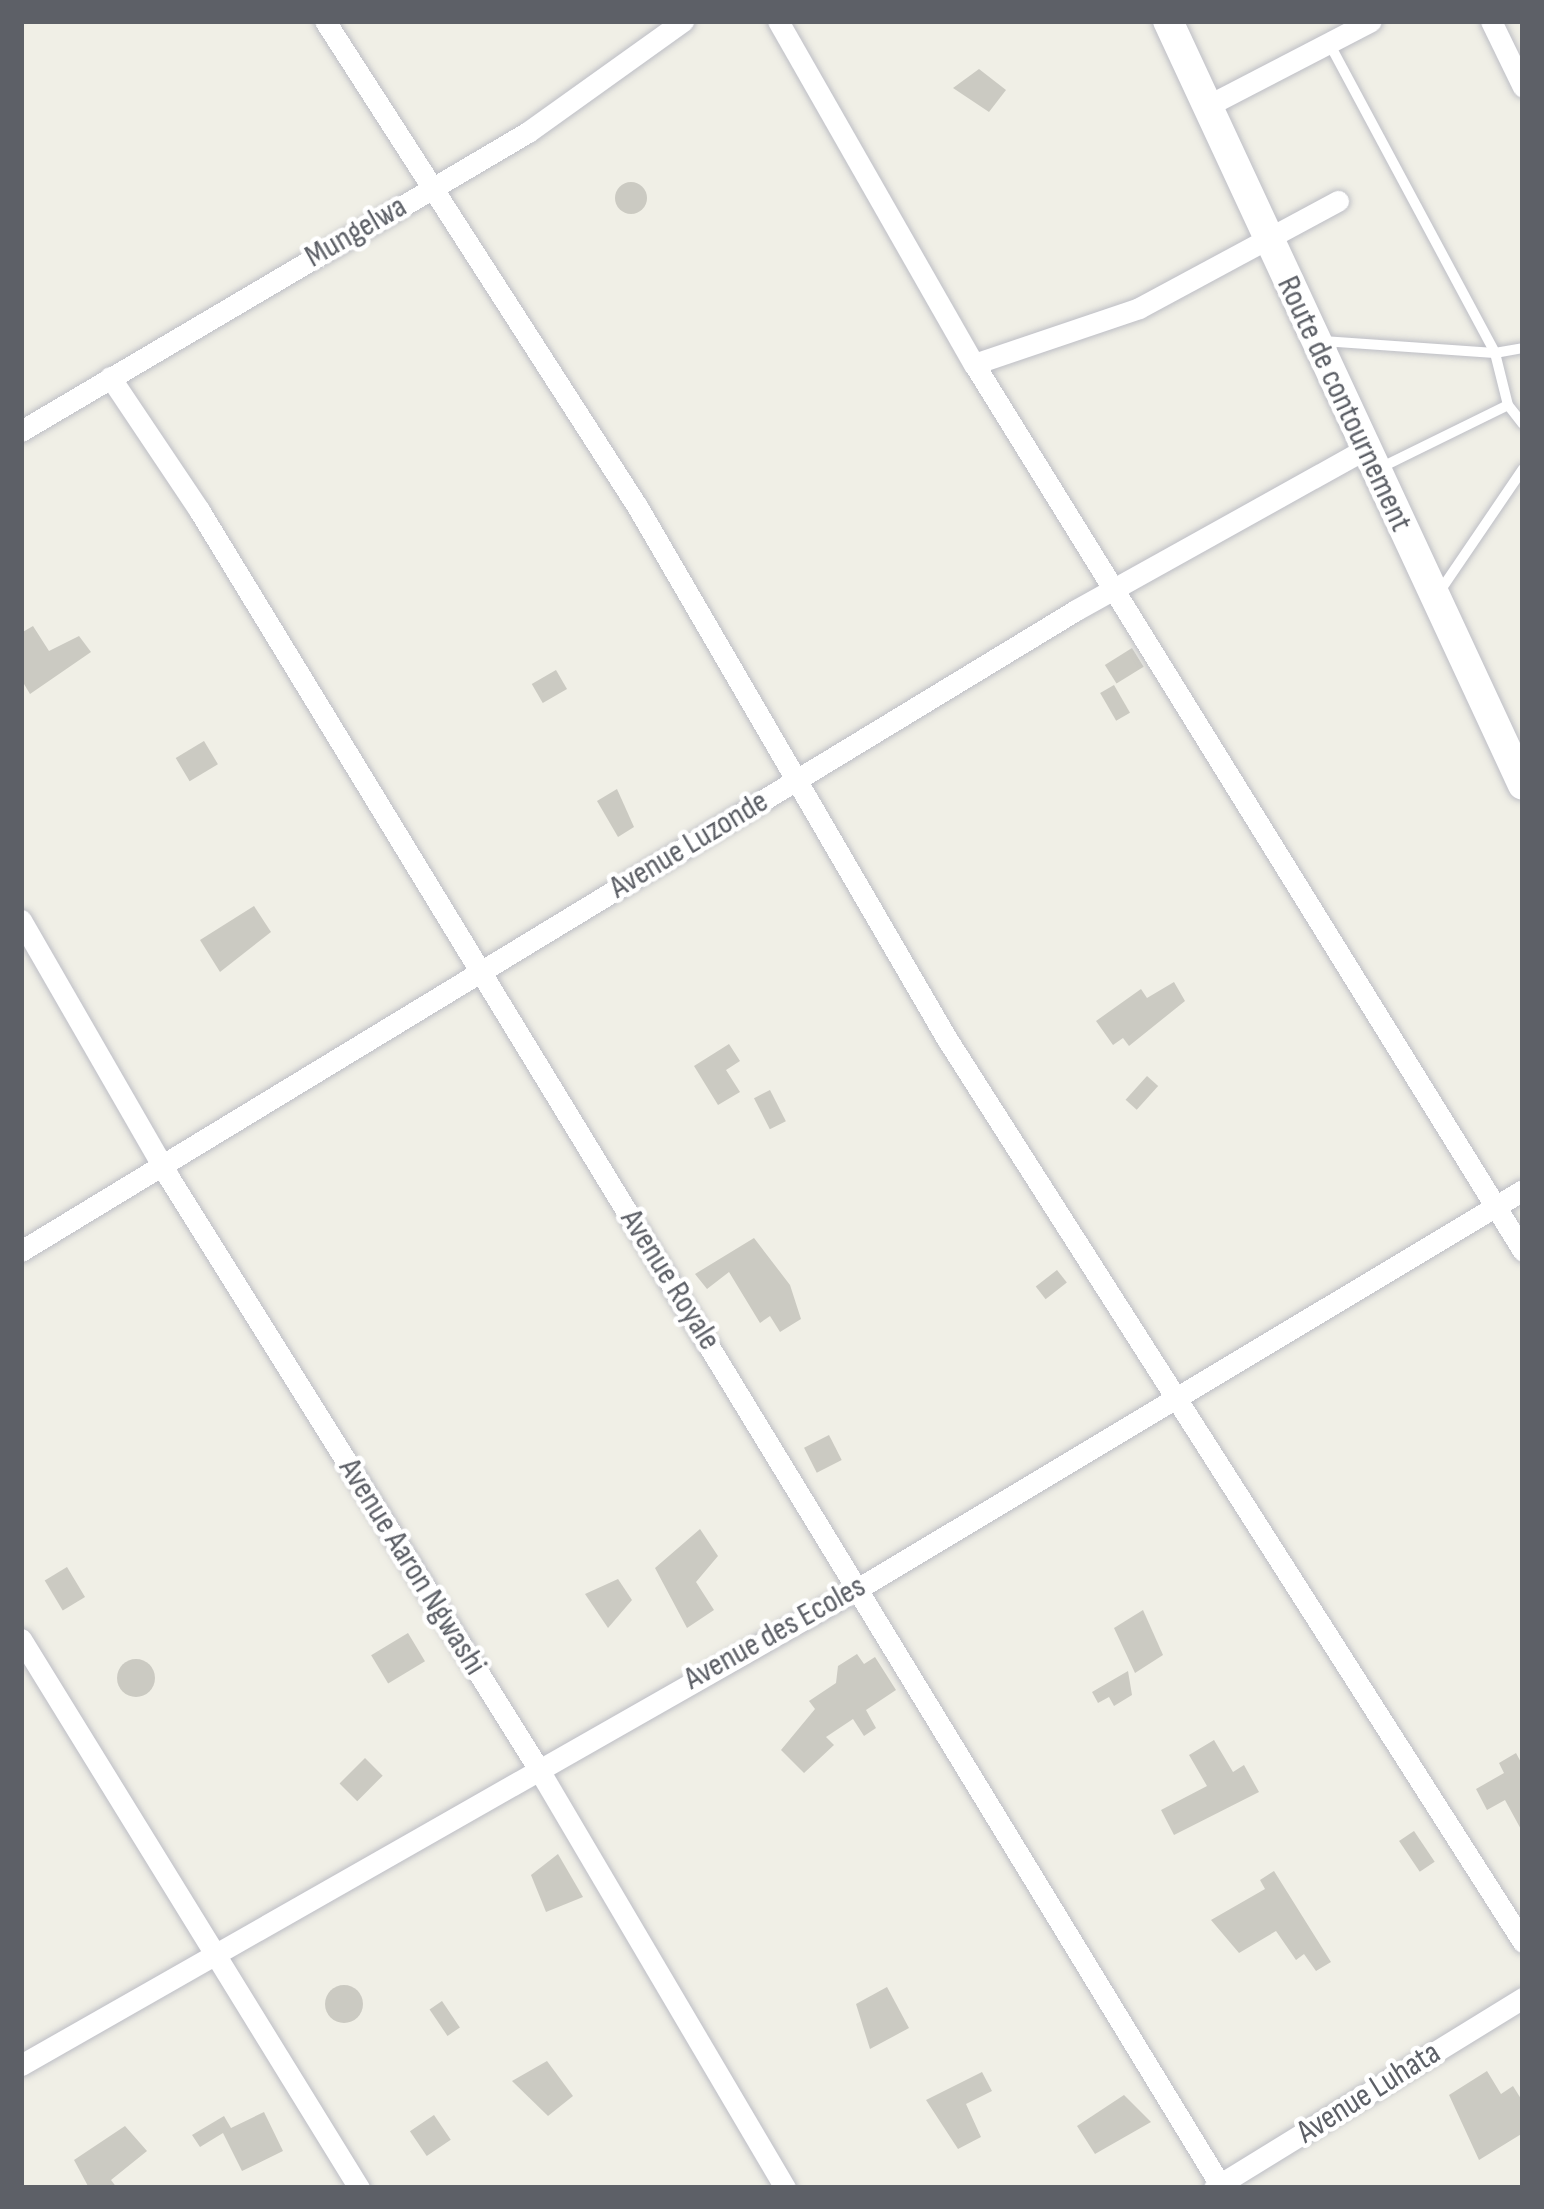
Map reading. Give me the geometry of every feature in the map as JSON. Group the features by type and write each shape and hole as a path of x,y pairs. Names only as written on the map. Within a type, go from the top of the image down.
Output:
{"street":[{"path":"326,21 637,506 947,1039 1523,1942"},
{"name":"Mungelwa","path":"21,431 528,132 683,21"},
{"path":"778,21 974,364 1523,1251"},
{"name":"Route de contournement","path":"1168,21 1369,461 1519,766"},
{"path":"1209,105 1371,21"},
{"path":"1491,21 1523,87"},
{"path":"974,364 1139,308 1338,201"},
{"name":"Avenue Royale","path":"110,377 859,1588 1219,2187"},
{"name":"Avenue Luzonde","path":"21,1251 1113,590 1369,461"},
{"name":"Avenue Aaron Ngwashi","path":"21,920 162,1166 536,1765 785,2188"},
{"name":"Avenue des Ecoles","path":"21,2065 536,1765 859,1588 1523,1190"},
{"path":"21,1640 359,2188"},
{"name":"Avenue Luhata","path":"1219,2187 1523,1998"}],"lane":[{"path":"1329,43 1495,353 1508,405 1523,424"},
{"path":"1314,340 1495,353 1523,348"},
{"path":"1369,461 1508,405"},
{"path":"1435,598 1523,469"}],"building":[{"path":"979,69 1006,90 989,112 953,88"},
{"path":"631,182 642,187 647,198 642,209 631,214 620,209 615,198 620,187"},
{"path":"33,626 49,651 79,636 91,652 30,694 21,679 21,633"},
{"path":"1132,648 1144,667 1117,684 1105,665"},
{"path":"556,670 567,689 543,703 532,684"},
{"path":"1114,685 1130,713 1116,721 1100,693"},
{"path":"204,741 218,764 190,781 176,758"},
{"path":"617,789 634,827 618,837 597,801"},
{"path":"254,906 271,932 220,972 200,940"},
{"path":"1174,982 1185,1001 1129,1046 1123,1038 1113,1045 1096,1021 1141,989 1147,998"},
{"path":"729,1044 740,1061 726,1070 740,1092 718,1105 694,1066"},
{"path":"1147,1076 1158,1086 1137,1110 1126,1100"},
{"path":"770,1090 786,1121 770,1129 754,1098"},
{"path":"754,1238 790,1285 801,1319 780,1332 770,1316 760,1323 729,1272 707,1289 695,1274"},
{"path":"1057,1270 1067,1283 1046,1299 1036,1287"},
{"path":"829,1435 842,1460 817,1473 804,1448"},
{"path":"700,1529 718,1556 696,1582 714,1610 687,1628 655,1568"},
{"path":"67,1567 85,1597 63,1610 45,1580"},
{"path":"618,1579 632,1600 608,1628 585,1594"},
{"path":"1143,1610 1163,1655 1135,1673 1114,1628"},
{"path":"408,1633 425,1661 388,1683 371,1655"},
{"path":"857,1654 864,1664 875,1657 896,1690 866,1710 876,1728 864,1736 853,1719 826,1737 834,1745 804,1773 781,1750 815,1709 809,1701 836,1683 838,1666"},
{"path":"136,1659 149,1665 155,1678 149,1691 136,1697 123,1691 117,1678 123,1665"},
{"path":"1128,1671 1132,1695 1114,1706 1109,1697 1098,1703 1092,1692"},
{"path":"1214,1740 1233,1772 1244,1765 1259,1792 1174,1835 1161,1810 1207,1786 1189,1755"},
{"path":"1516,1753 1523,1766 1523,1833 1505,1800 1487,1810 1476,1789 1504,1773 1499,1763"},
{"path":"365,1758 383,1776 357,1801 340,1783"},
{"path":"1414,1831 1435,1862 1420,1872 1399,1841"},
{"path":"558,1854 583,1897 546,1912 531,1875"},
{"path":"1274,1871 1331,1962 1316,1971 1304,1954 1296,1960 1276,1931 1239,1953 1211,1920 1265,1889 1260,1880"},
{"path":"344,1985 358,1990 363,2004 358,2018 344,2023 330,2018 325,2004 330,1990"},
{"path":"887,1987 909,2028 870,2049 856,2004"},
{"path":"442,2001 460,2028 447,2036 430,2009"},
{"path":"547,2061 573,2096 548,2116 512,2081"},
{"path":"1487,2071 1501,2094 1513,2086 1523,2102 1523,2133 1479,2160 1449,2095"},
{"path":"982,2072 992,2091 966,2104 981,2137 958,2149 926,2100"},
{"path":"1124,2095 1151,2122 1095,2154 1077,2126"},
{"path":"264,2112 283,2151 242,2171 223,2133 200,2147 192,2135 224,2116 231,2128"},
{"path":"434,2115 451,2140 427,2156 410,2131"},
{"path":"125,2126 147,2151 111,2180 117,2188 89,2188 74,2160"}]}
